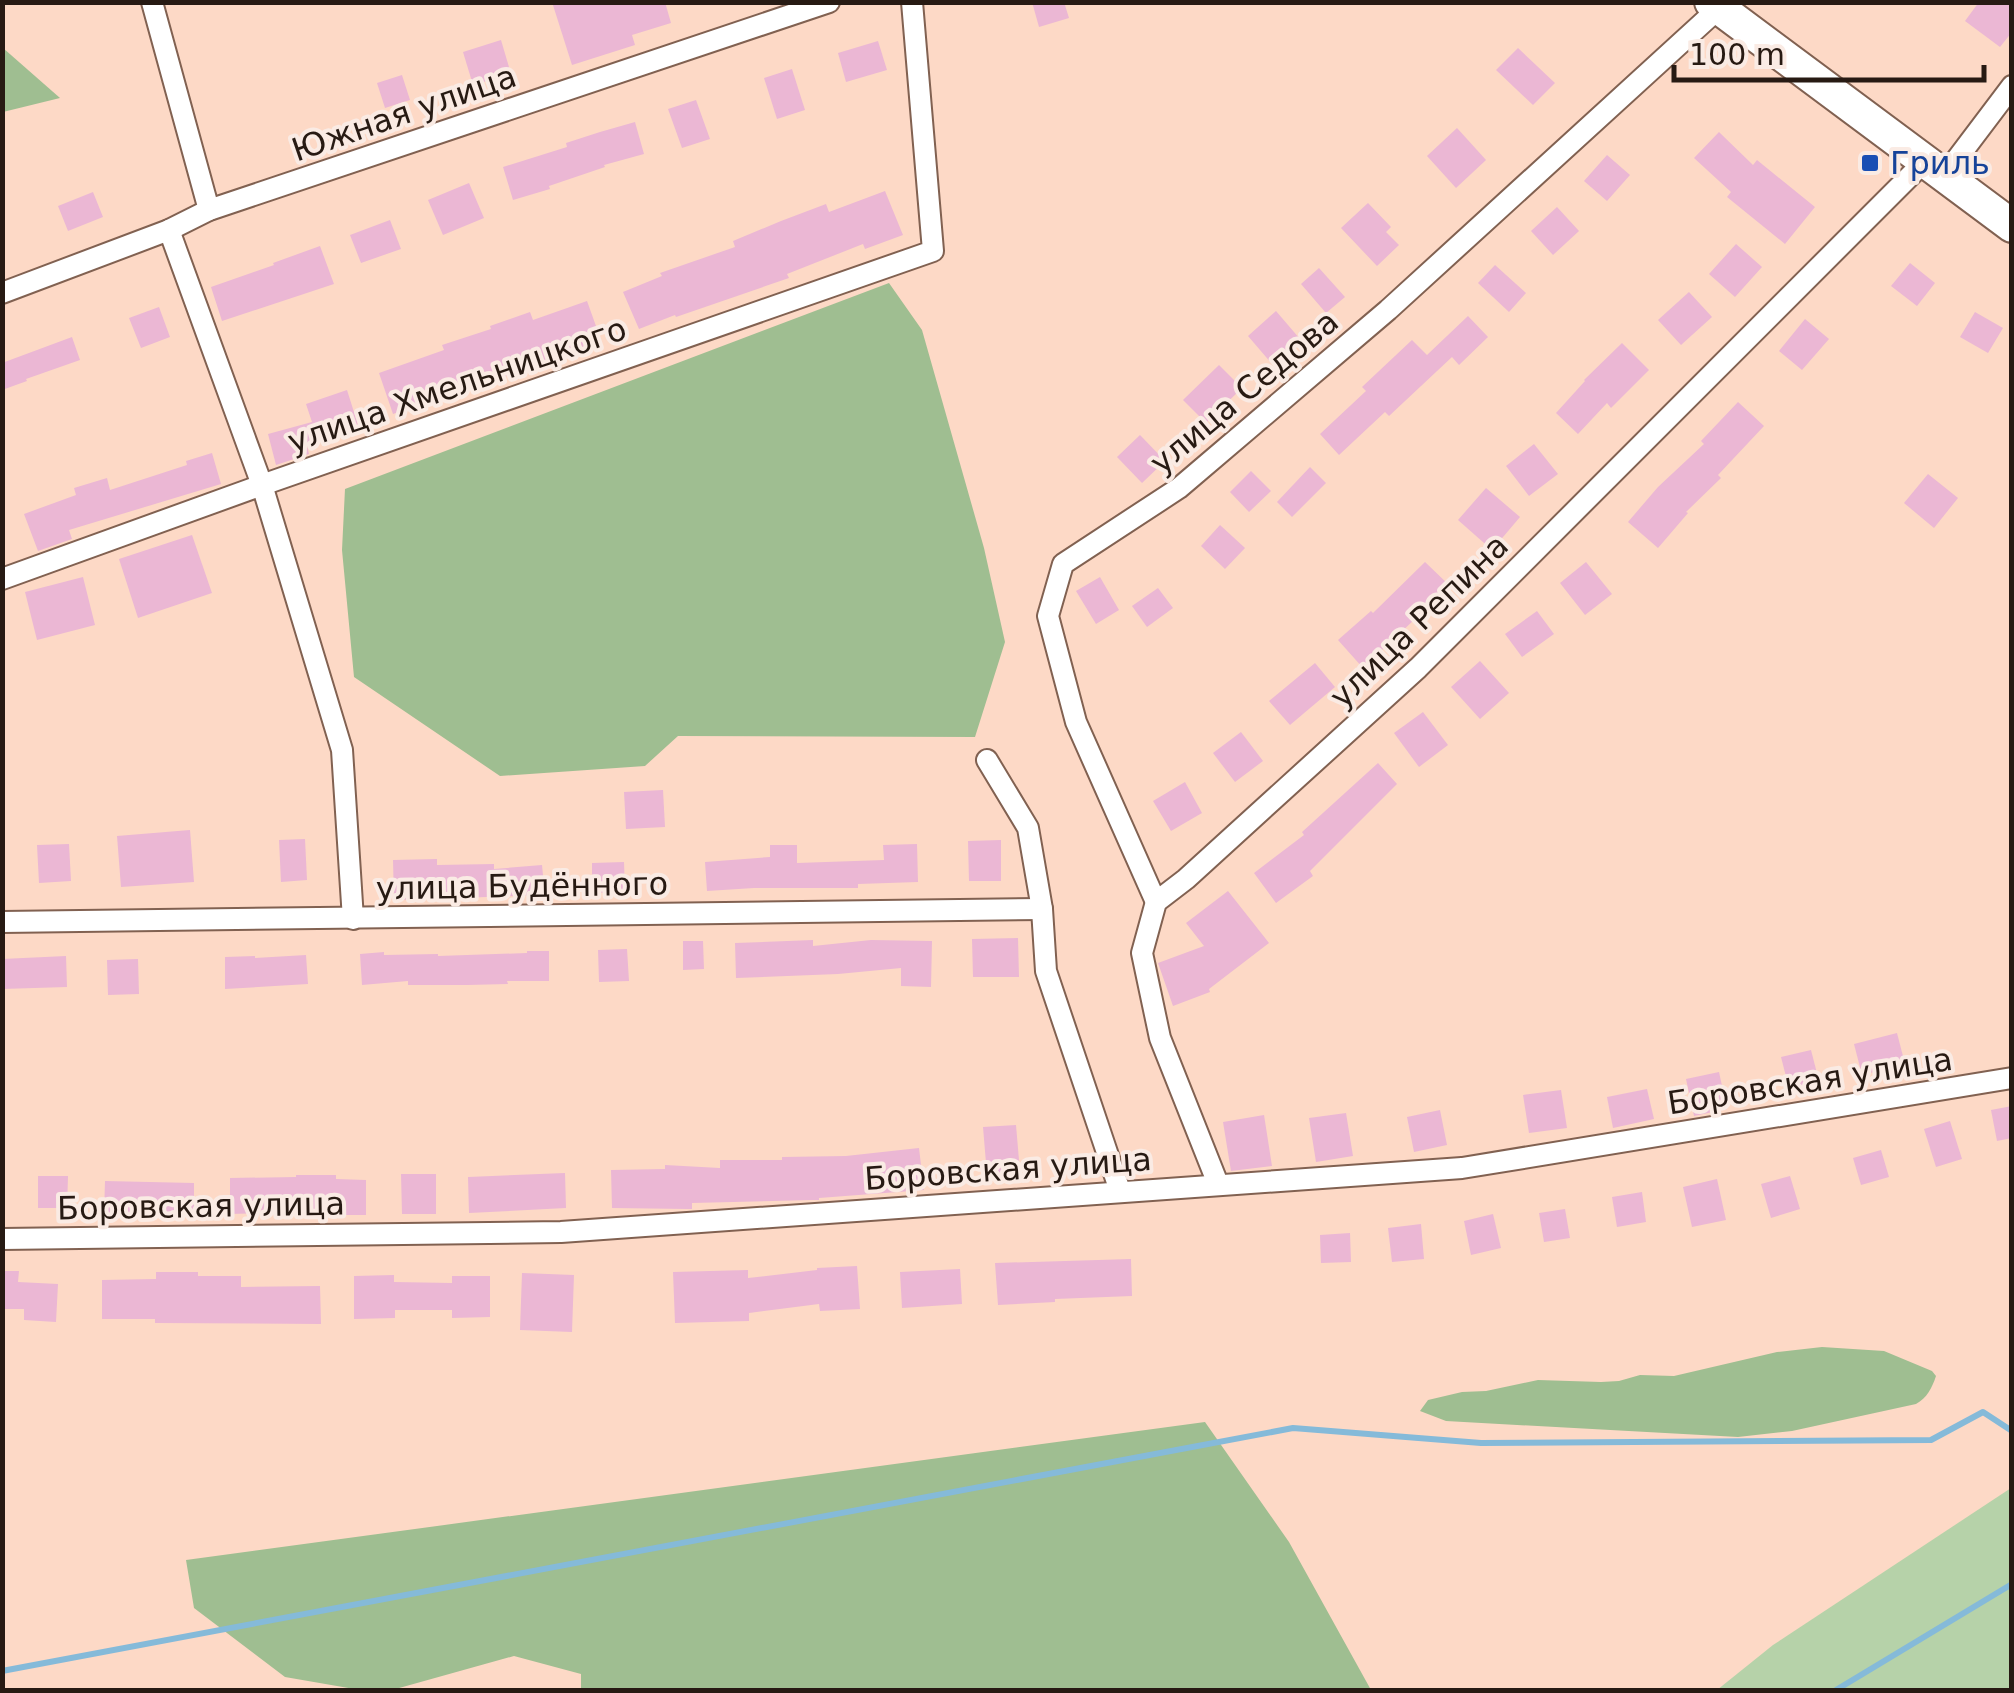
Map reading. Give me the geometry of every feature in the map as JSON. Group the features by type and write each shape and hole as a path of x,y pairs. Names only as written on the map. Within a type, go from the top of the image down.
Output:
{"main road":[{"path":"1715,5 2012,226"}],"street":[{"path":"152,2 209,210"},
{"name":"Южная улица","path":"2,293 169,230 209,210 829,2"},
{"name":"улица Хмельницкого","path":"2,579 933,251 912,2"},
{"name":"улица Седова","path":"1156,902 1076,722 1048,616 1063,564 1179,488 1388,310 1715,5"},
{"name":"улица Репина","path":"1156,902 1418,668 1934,169 2012,86"},
{"path":"169,230 262,485 342,750 353,918"},
{"path":"987,760 1028,828 1042,909 1046,971 1120,1191"},
{"path":"1156,902 1142,953 1156,1021 1218,1184"},
{"name":"улица Будённого","path":"2,922 1042,909"},
{"name":"Боровская улица","path":"2,1238 562,1232 1462,1168 2012,1078"}],"green space":[{"path":"3,48 60,98 3,112"},
{"path":"889,283 922,330 984,548 1005,642 975,737 678,736 645,766 500,776 354,677 342,550 345,489"},
{"path":"1822,1347 1884,1351 1936,1376 1929,1392 1916,1404 1792,1431 1738,1437 1446,1421 1420,1411 1428,1400 1462,1392 1538,1380 1601,1382 1640,1375 1674,1376 1777,1352"},
{"path":"1205,1422 1289,1542 1371,1690 581,1690 581,1674 514,1656 392,1690 360,1690 285,1677 194,1608 186,1560"},
{"path":"2011,1488 2011,1690 1717,1690 1773,1645"}],"building":[{"path":"552,2 665,2 671,23 632,35 635,45 572,65"},
{"path":"1032,2 1064,2 1069,18 1039,27"},
{"path":"1979,2 2012,2 2012,32 2000,47 1965,21"},
{"path":"501,40 511,74 473,85 463,52"},
{"path":"878,41 887,70 846,82 838,53"},
{"path":"1518,48 1555,83 1533,105 1496,70"},
{"path":"792,69 805,110 777,119 764,78"},
{"path":"402,75 410,100 385,108 377,83"},
{"path":"696,100 710,139 682,148 668,109"},
{"path":"635,122 644,154 513,200 503,167"},
{"path":"1457,128 1486,160 1456,188 1427,156"},
{"path":"1719,132 1753,165 1757,160 1815,207 1785,244 1727,197 1731,192 1694,158"},
{"path":"1607,155 1630,175 1607,201 1584,181"},
{"path":"469,183 484,218 443,235 428,200"},
{"path":"885,191 903,235 865,249 863,244 787,274 789,278 639,329 623,292 662,276 660,273 735,247 733,241 781,221 826,204 829,212"},
{"path":"93,192 103,217 68,231 58,206"},
{"path":"1368,203 1391,227 1386,232 1399,245 1377,266 1341,228"},
{"path":"1557,207 1579,231 1553,255 1531,231"},
{"path":"390,220 401,249 361,263 350,235"},
{"path":"1736,244 1762,267 1735,297 1709,274"},
{"path":"320,246 334,284 222,321 211,287"},
{"path":"1910,263 1935,283 1917,306 1891,286"},
{"path":"1495,265 1526,293 1509,312 1478,283"},
{"path":"1319,268 1345,297 1326,313 1301,284"},
{"path":"1689,292 1712,317 1681,345 1658,320"},
{"path":"587,301 601,340 393,414 379,373 444,350 442,345 530,312 533,320"},
{"path":"159,307 170,337 141,348 129,318"},
{"path":"1276,311 1300,339 1272,364 1248,336"},
{"path":"1975,312 2003,328 1988,353 1960,337"},
{"path":"1468,316 1488,337 1459,365 1452,357 1389,416 1385,412 1339,455 1320,434 1366,391 1362,387 1412,340 1427,355"},
{"path":"1805,319 1829,339 1802,370 1779,351"},
{"path":"72,337 80,360 2,390 2,363"},
{"path":"1622,343 1649,370 1611,408 1607,403 1578,434 1556,413"},
{"path":"1219,365 1242,388 1206,423 1183,400"},
{"path":"347,390 359,428 307,446 309,454 276,465 268,434 312,422 306,404"},
{"path":"1738,402 1764,426 1658,548 1628,522 1704,444 1701,441"},
{"path":"1140,435 1165,461 1142,483 1117,457"},
{"path":"1534,444 1558,474 1529,496 1506,466"},
{"path":"212,453 221,484 69,530 72,539 38,551 24,514 76,495 74,488 107,478 110,490"},
{"path":"1310,467 1326,483 1292,517 1277,502"},
{"path":"1251,471 1271,491 1249,512 1230,492"},
{"path":"1928,474 1958,498 1934,528 1904,503"},
{"path":"1486,488 1520,517 1492,550 1458,520"},
{"path":"1220,525 1245,548 1225,569 1201,546"},
{"path":"192,535 212,593 138,618 119,559"},
{"path":"1425,562 1450,586 1363,668 1338,640 1373,613"},
{"path":"1586,562 1612,594 1585,615 1560,583"},
{"path":"83,577 95,625 37,640 25,592"},
{"path":"1100,577 1119,610 1096,624 1076,591"},
{"path":"1158,588 1173,608 1147,627 1132,606"},
{"path":"1537,611 1554,634 1522,657 1505,634"},
{"path":"1480,661 1509,693 1480,719 1451,687"},
{"path":"1315,663 1335,687 1290,725 1269,701"},
{"path":"1423,712 1448,745 1419,767 1394,733"},
{"path":"1241,732 1263,761 1235,782 1213,753"},
{"path":"1378,763 1397,784 1310,871 1313,876 1276,903 1254,873 1304,835 1302,832"},
{"path":"1185,782 1202,813 1171,831 1153,801"},
{"path":"663,790 665,827 626,829 624,792"},
{"path":"190,830 194,882 121,887 117,836"},
{"path":"305,839 307,880 281,882 279,840"},
{"path":"1001,840 1001,881 969,881 968,841"},
{"path":"69,844 71,881 39,883 37,845"},
{"path":"917,844 918,882 858,884 858,888 707,891 705,862 770,857 770,845 797,845 797,863 884,860 883,845"},
{"path":"437,859 437,865 494,864 494,869 542,865 545,895 394,900 393,860"},
{"path":"624,862 625,892 592,893 592,863"},
{"path":"1228,891 1269,943 1210,992 1173,1006 1158,963 1204,946 1186,923"},
{"path":"1018,938 1019,977 973,977 972,939"},
{"path":"813,940 813,946 871,940 932,941 931,987 901,986 901,968 736,978 735,943"},
{"path":"683,941 703,941 704,969 683,970"},
{"path":"627,949 629,981 599,982 598,950"},
{"path":"549,951 549,981 408,985 408,981 362,985 360,954 438,956"},
{"path":"306,955 308,984 225,989 225,957"},
{"path":"66,956 67,987 2,989 2,959"},
{"path":"138,959 139,994 108,995 107,960"},
{"path":"1897,1033 1905,1064 1862,1075 1854,1044"},
{"path":"1811,1050 1821,1089 1791,1096 1781,1057"},
{"path":"1719,1072 1727,1109 1694,1116 1686,1079"},
{"path":"1647,1089 1654,1119 1613,1128 1607,1097"},
{"path":"1561,1090 1567,1128 1529,1133 1523,1095"},
{"path":"2012,1106 2012,1138 1997,1141 1991,1110"},
{"path":"1440,1110 1447,1145 1414,1152 1407,1117"},
{"path":"1346,1113 1353,1156 1316,1162 1309,1118"},
{"path":"1264,1115 1272,1166 1231,1171 1223,1122"},
{"path":"1950,1121 1962,1159 1936,1167 1924,1129"},
{"path":"1016,1125 1020,1172 987,1175 983,1127"},
{"path":"919,1148 924,1190 819,1200 692,1203 692,1209 612,1208 611,1170 665,1169 665,1165 720,1168 720,1160 782,1160"},
{"path":"1881,1150 1889,1177 1861,1185 1853,1158"},
{"path":"565,1173 566,1208 469,1213 468,1177"},
{"path":"401,1174 436,1174 436,1214 402,1214"},
{"path":"296,1175 366,1180 366,1215 343,1215 343,1211 230,1214 230,1178"},
{"path":"38,1176 68,1176 67,1208 38,1208"},
{"path":"1790,1176 1800,1209 1771,1218 1761,1184"},
{"path":"1717,1179 1726,1220 1692,1227 1683,1187"},
{"path":"105,1181 194,1183 194,1215 104,1213"},
{"path":"1642,1192 1646,1222 1617,1227 1612,1197"},
{"path":"1565,1209 1570,1238 1544,1242 1539,1213"},
{"path":"1493,1214 1501,1248 1471,1255 1464,1221"},
{"path":"1421,1224 1424,1259 1392,1262 1388,1228"},
{"path":"1350,1233 1351,1262 1321,1263 1320,1235"},
{"path":"1131,1259 1132,1296 998,1305 995,1263"},
{"path":"857,1266 860,1309 820,1311 819,1304 749,1313 749,1321 675,1323 673,1272 748,1270 748,1278"},
{"path":"960,1269 962,1304 902,1308 900,1272"},
{"path":"2,1271 19,1271 18,1282 58,1284 56,1322 24,1320 24,1309 2,1309"},
{"path":"156,1272 241,1276 241,1287 320,1286 321,1324 102,1319 102,1280 156,1279"},
{"path":"522,1273 574,1275 572,1332 520,1330"},
{"path":"394,1275 394,1282 452,1283 452,1276 490,1276 490,1317 452,1318 452,1310 395,1310 395,1318 354,1319 354,1276"}],"waterway":[{"path":"2,1671 1293,1428 1481,1443 1931,1440 1983,1412 2012,1431"},
{"path":"1836,1690 2012,1584"}],"place":[{"name":"Гриль","path":"1870,163"}]}
